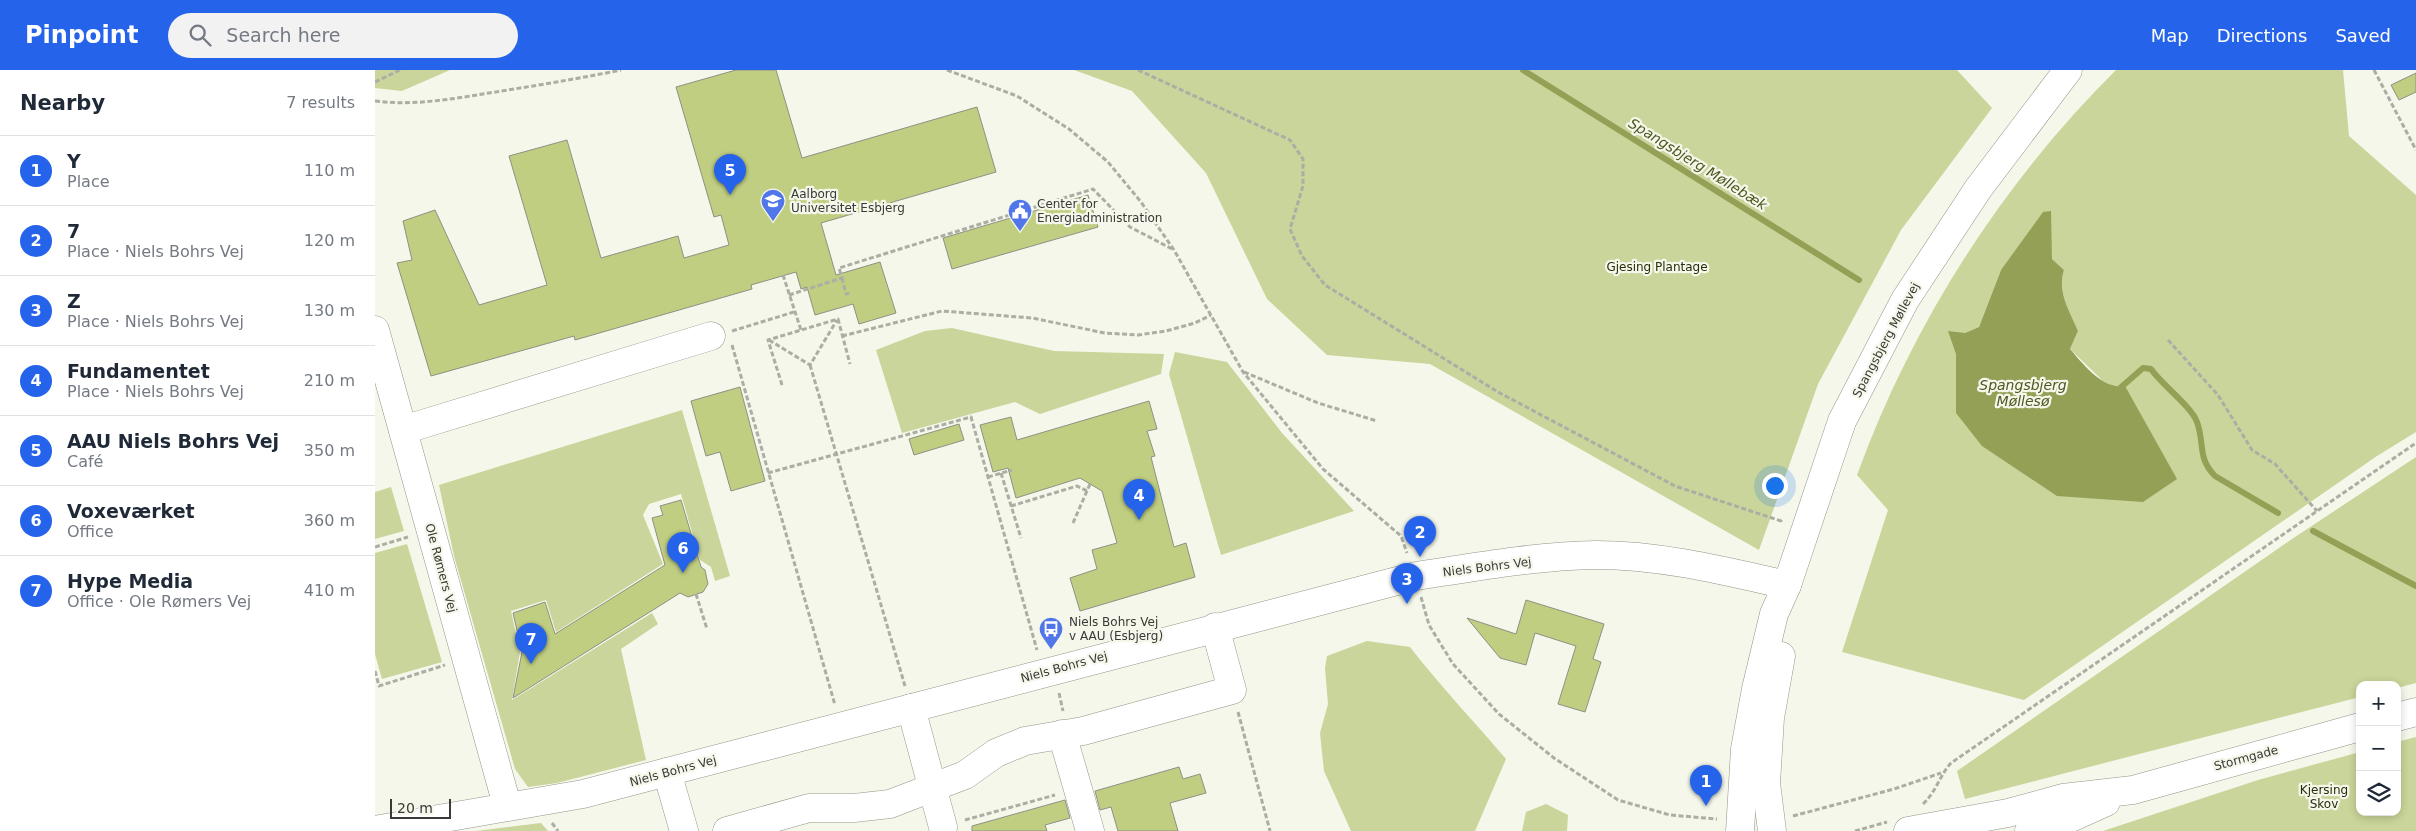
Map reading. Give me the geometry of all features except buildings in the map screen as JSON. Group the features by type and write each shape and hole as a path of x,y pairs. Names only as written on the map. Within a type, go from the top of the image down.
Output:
{"street":[{"name":"Spangsbjerg Møllevej","path":"1740,826 1745,749 1755,689 1774,614 1787,585 1842,421 1905,300 1979,189 2068,70"},
{"name":"Ole Rømers Vej","path":"375,330 507,805"},
{"path":"403,430 720,334"},
{"name":"Niels Bohrs Vej","path":"375,830 507,805 536,803 573,796 1416,576 1497,564 1597,555 1689,563 1787,585"},
{"name":"Spangsbjerg Møllevej","path":"1771,826 1766,783 1770,718 1788,615 1787,585"},
{"path":"727,831 809,808 854,808 890,804 965,776 996,753 1025,740 1065,734 1232,690 1215,627"},
{"path":"911,708 943,827"},
{"path":"2401,716 2416,712"},
{"name":"Stormgade","path":"1908,831 2025,820 2063,798 2133,790 2356,728"},
{"path":"1065,734 1090,831"},
{"path":"667,772 684,831"},
{"path":"1977,831 2025,820"}],"path":[{"path":"375,82 400,70"},
{"path":"375,100 389,103 439,101 569,81 621,70"},
{"path":"947,70 1017,96 1069,128 1108,162 1141,202 1174,250 1243,372 1323,469 1401,536 1416,576 1429,625 1453,664 1499,714 1554,758 1618,800 1670,815 1740,826"},
{"path":"1138,70 1291,140 1303,160 1303,186 1290,229 1301,256 1325,285 1498,392 1675,486 1781,521"},
{"path":"2374,70 2416,150"},
{"path":"850,293 846,294 839,268 1093,190 1131,227 1174,250"},
{"path":"783,276 801,330"},
{"path":"789,295 842,278"},
{"path":"842,336 942,311 1032,318 1105,333 1138,335 1166,331 1195,323 1211,315"},
{"path":"794,312 720,334 768,474 842,727"},
{"path":"768,340 838,319"},
{"path":"838,319 850,364"},
{"path":"810,365 838,319"},
{"path":"768,340 810,365 911,708"},
{"path":"768,340 782,384"},
{"path":"2168,340 2218,395 2252,450 2275,464 2317,511"},
{"path":"1243,372 1318,403 1377,421"},
{"path":"768,474 971,417 1043,673 1058,690 1065,734"},
{"path":"1771,826 1894,790 1942,773 1951,763 2416,444"},
{"path":"988,478 1012,470"},
{"path":"1001,473 1021,538"},
{"path":"1073,523 1090,484"},
{"path":"1011,506 1077,486 1087,491"},
{"path":"375,547 431,531"},
{"path":"696,594 707,629"},
{"path":"375,671 379,686 466,659"},
{"path":"1232,690 1270,831"},
{"path":"943,827 1078,788"}],"green space":[{"path":"375,70 450,70 402,91 375,88"},
{"name":"Gjesing Plantage","path":"1074,70 1957,70 1992,108 1901,230 1818,384 1759,550 1430,364 1327,355 1267,299 1206,173 1132,91"},
{"path":"2116,70 2343,70 2349,136 2416,195 2416,432 2377,456 2024,700 1842,652 1888,510 1857,475 1879,419 1905,364 1933,310 1964,258 1998,208 2074,114","holes":["2051,246 2052,259 2064,270 2062,278 2063,293 2078,331 2070,349 2102,380 2115,388 1956,413 1956,354 1965,333 1979,327 2001,270"]},
{"path":"952,328 1054,351 1164,354 1161,374 1040,414 1015,402 902,433 876,350 925,331"},
{"path":"1175,352 1227,362 1282,433 1354,511 1221,555 1169,374"},
{"path":"682,410 730,576 715,581 711,567 700,560 681,494 649,504 643,515 663,564 556,632 546,600 511,611 520,652 512,700 652,613 658,624 621,649 646,760 557,783 528,787 515,769 454,556 439,485"},
{"path":"2416,457 2416,683 2401,687 2401,681 2356,681 2356,698 1965,799 1957,771 2295,537"},
{"path":"391,487 404,531 375,539 375,492"},
{"path":"407,544 442,662 382,679 375,654 375,553"},
{"path":"1367,641 1410,647 1506,759 1475,831 1351,831 1324,771 1320,733 1328,704 1325,668 1327,656"},
{"name":"Kjersing Skov","path":"2416,737 2416,831 2103,831 2258,780 2356,753 2356,816 2401,816 2401,741"},
{"path":"1546,804 1568,815 1567,831 1522,831 1526,812"},
{"path":"541,823 548,831 476,831"}],"water":[{"name":"Spangsbjerg Møllesø","path":"2051,211 2052,259 2064,270 2062,278 2063,293 2078,331 2070,349 2101,380 2117,386 2125,386 2177,479 2143,502 2057,496 1982,446 1956,413 1956,354 1948,331 1965,333 1979,327 2001,270 2043,212"}],"waterway":[{"name":"Spangsbjerg Møllebæk","path":"1523,70 1859,280"},
{"name":"Spangsbjerg Møllebæk","path":"2119,389 2143,368 2151,369 2194,416 2206,463 2215,476 2278,513"},
{"name":"Spangsbjerg Møllebæk","path":"2313,531 2416,586"}],"place":[{"name":"AAU Niels Bohrs Vej","path":"730,195"},
{"name":"Aalborg Universitet Esbjerg","path":"773,222"},
{"name":"Center for Energiadministration","path":"1020,232"},
{"name":"Fundamentet","path":"1139,520"},
{"name":"7","path":"1420,557"},
{"name":"Voxeværket","path":"683,573"},
{"name":"Z","path":"1407,604"},
{"name":"Niels Bohrs Vej v AAU (Esbjerg)","path":"1051,650"},
{"name":"Hype Media","path":"531,664"},
{"name":"Y","path":"1706,806"}]}
